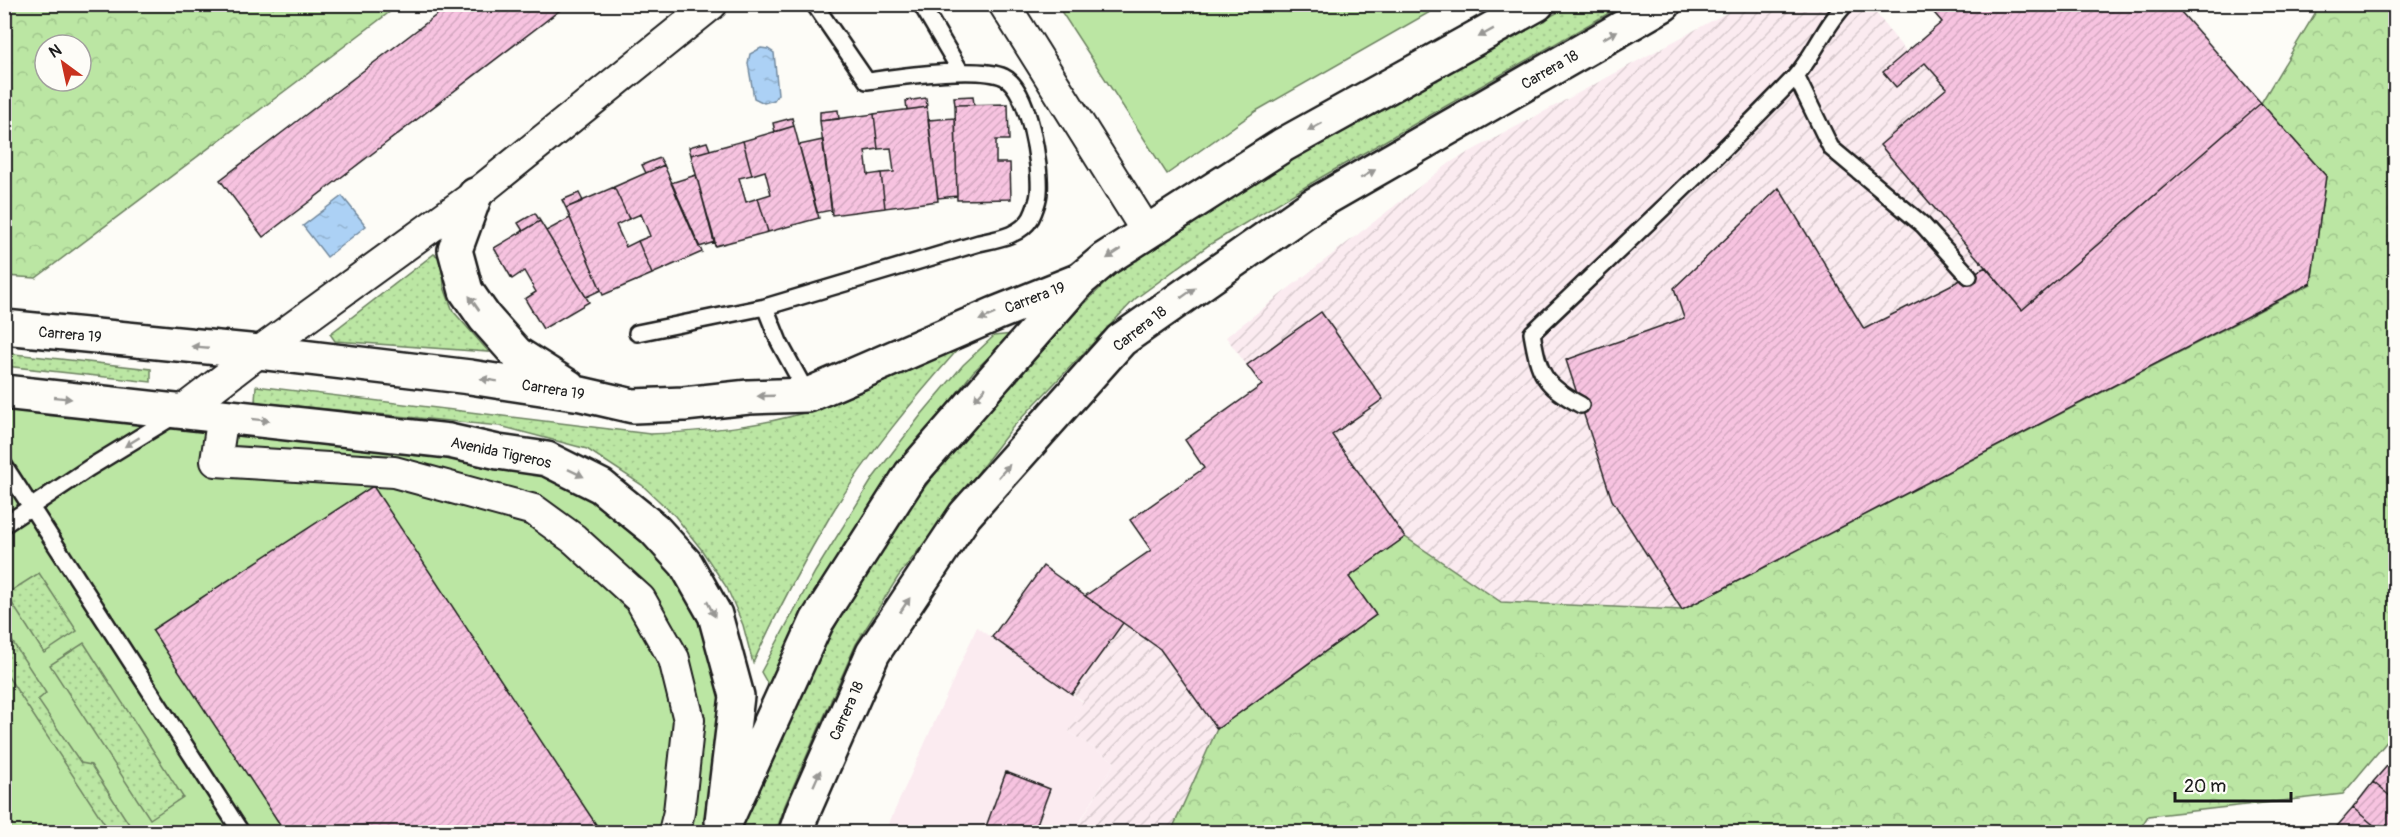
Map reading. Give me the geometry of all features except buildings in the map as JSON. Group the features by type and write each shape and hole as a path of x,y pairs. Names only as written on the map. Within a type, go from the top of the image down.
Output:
{"main road":[{"path":"721,831 817,621 911,474 1080,280 1106,259 1283,145 1537,4"},
{"name":"Carrera 18","path":"796,832 873,653 965,515 1121,340 1312,206 1664,4"},
{"path":"475,195 455,250 466,291 485,318 517,354 581,394"},
{"name":"Carrera 19","path":"4,327 259,352 470,377 581,394 633,406 684,404 808,394 1080,280"},
{"name":"Avenida Tigreros","path":"4,392 449,441 498,452 547,459 600,486 654,529 686,564 714,615 737,696 721,831"}],"street":[{"path":"182,411 475,195 712,4"},
{"path":"1004,4 1147,232"},
{"path":"223,415 216,461 394,472 534,510 574,539 640,599 675,659 689,720 679,812 674,832"}],"lane":[{"path":"637,333 765,308 979,243 999,239 1020,230 1031,218 1039,193 1036,154 1028,115 1017,90 1006,78 993,74 961,72 867,81 814,4"},
{"path":"921,4 961,72"},
{"path":"1581,405 1556,392 1537,365 1532,333 1720,154 1796,76 1834,16 1846,4"},
{"path":"1796,76 1831,148 1923,225 1969,276"},
{"path":"765,308 779,342 808,394"},
{"path":"4,525 182,411"},
{"path":"4,465 241,832"}],"shaded area":[{"path":"1741,5 1870,5 1906,52 1941,22 1929,5 2174,5 2326,176 2311,283 1682,610 1501,602 1405,537 1376,615 1217,729 1171,832 1092,832 1078,826 1115,762 1069,732 1083,701 992,637 1043,566 1085,596 1150,550 1130,520 1204,468 1185,440 1261,385 1226,337 1451,162"},
{"path":"977,627 1083,702 1069,732 1115,762 1078,825 1092,832 885,832"}],"green space":[{"path":"5,4 399,5 36,278 5,276"},
{"path":"1057,5 1426,5 1430,12 1256,111 1167,174"},
{"path":"1571,5 1623,5 1320,178 1209,245 1135,299 1012,428 898,577 856,644 785,805 776,832 736,832 793,705 872,559 986,404 1115,273 1305,151"},
{"path":"2320,5 2395,5 2395,732 2343,794 2148,816 2138,832 1171,832 1217,729 1376,615 1349,577 1405,537 1501,602 1682,610 2311,284 2326,176 2261,103"},
{"path":"434,254 442,259 444,287 453,311 489,352 335,341 330,334"},
{"path":"1013,334 973,372 877,497 818,590 770,688 761,672 815,572 873,478 963,365 994,336"},
{"path":"960,347 892,427 846,491 801,569 753,663 743,625 727,588 701,549 675,516 642,485 587,449 500,426 255,402 256,386 650,434 695,431 761,423 805,413 860,393"},
{"path":"5,353 151,369 151,382 5,366"},
{"path":"5,392 498,452 654,529 737,696 721,832 5,832"},
{"path":"39,573 77,631 44,653 6,594"},
{"path":"4,629 46,693 38,700 81,763 91,765 134,832 110,832 5,672"},
{"path":"84,643 183,797 150,819 50,665"}],"water":[{"path":"761,48 774,53 778,94 774,100 764,103 754,98 748,63 750,54"},
{"path":"342,196 366,226 327,257 303,226"}]}
